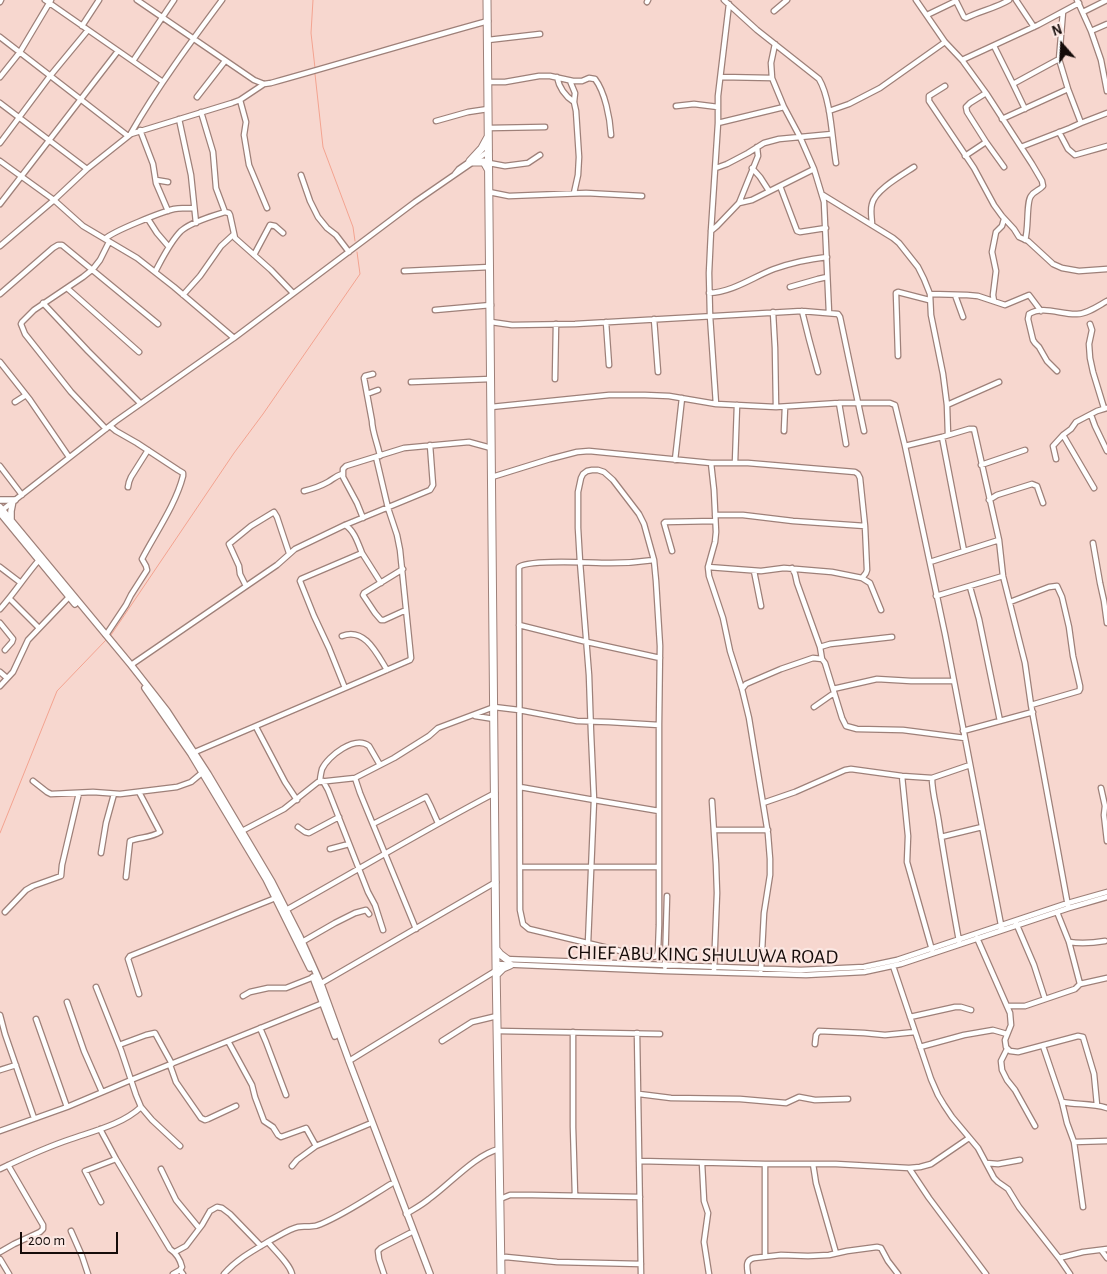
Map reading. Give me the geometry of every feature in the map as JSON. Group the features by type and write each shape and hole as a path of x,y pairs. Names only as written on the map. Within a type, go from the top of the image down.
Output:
{"highway":[{"path":"487,0 501,1274"},
{"path":"472,161 485,143 488,131"},
{"path":"472,161 484,162 490,172"},
{"path":"496,949 509,962 503,968 497,967"}],"main road":[{"path":"0,500 15,500 9,521"},
{"path":"1,510 39,560 146,689 203,772 286,910 302,942 430,1274"},
{"path":"0,521 9,521 131,665 167,711 195,752 242,830 277,897 319,985 323,1003 349,1065 391,1184 426,1274"}],"street":[{"path":"82,26 99,0"},
{"path":"137,0 145,2 162,17 225,61 254,80 264,84"},
{"path":"133,61 174,0"},
{"path":"130,135 163,82 222,0"},
{"path":"724,0 748,22 819,79 829,111 836,163"},
{"path":"774,11 787,0"},
{"path":"916,0 945,42 962,60 986,93 1038,174 1043,186 1032,194 1030,198 1025,240"},
{"path":"927,15 956,1 966,18 1009,0"},
{"path":"1016,0 1034,27"},
{"path":"1082,12 1107,0"},
{"path":"0,77 20,52 49,1 163,82"},
{"path":"962,60 1034,27 1064,12 1078,2 1105,63 1107,91"},
{"path":"716,404 709,293 710,231 716,168 718,107 729,4"},
{"path":"1064,12 1059,59 1068,90 1081,122"},
{"path":"0,246 88,169 130,135 140,130 240,100 264,84 352,61 488,21"},
{"path":"1091,31 1107,24"},
{"path":"0,143 50,76 88,30"},
{"path":"488,40 540,34"},
{"path":"0,37 130,135"},
{"path":"829,111 849,104 880,88 945,42"},
{"path":"775,44 771,63 772,78 814,169 823,196 829,313"},
{"path":"994,46 1025,109"},
{"path":"0,204 118,51"},
{"path":"1013,84 1059,59"},
{"path":"197,97 225,61"},
{"path":"488,82 505,82 539,76 556,77 570,81 582,81 593,78 597,81 604,100 611,135"},
{"path":"556,77 562,90 574,102"},
{"path":"721,77 772,78"},
{"path":"570,81 575,93 574,102 579,157 574,193"},
{"path":"945,86 929,96 928,99 1005,221 1019,236 1057,267 1079,271 1107,268"},
{"path":"1002,119 1068,90"},
{"path":"986,93 966,107 967,112 1004,167"},
{"path":"240,100 246,122 244,135 249,165 267,208"},
{"path":"0,103 88,169"},
{"path":"676,106 694,104 718,107"},
{"path":"718,123 784,107"},
{"path":"436,121 468,112 488,109"},
{"path":"201,112 213,152 216,188 225,212 230,215 233,235 293,293"},
{"path":"1020,147 1107,113"},
{"path":"179,119 191,175 196,223"},
{"path":"488,131 545,127"},
{"path":"140,130 168,212"},
{"path":"1059,132 1068,150 1075,155 1107,146"},
{"path":"716,168 748,153 764,142 832,134"},
{"path":"965,156 986,142"},
{"path":"710,231 739,203 758,156 756,147"},
{"path":"1,510 140,403 234,338 489,149"},
{"path":"489,163 505,166 528,163 540,155"},
{"path":"0,161 54,200 84,226 155,272 234,338"},
{"path":"872,225 871,205 874,198 880,190 914,167"},
{"path":"752,168 760,176 768,191"},
{"path":"739,203 752,200 814,169"},
{"path":"301,175 318,217 336,235 349,252"},
{"path":"156,180 168,182"},
{"path":"780,186 797,231 826,228"},
{"path":"489,192 509,196 574,193 642,196"},
{"path":"823,196 836,202 900,243 918,267 930,294 931,315 947,405 948,435"},
{"path":"106,635 147,570 143,558 183,476 182,473 148,450 108,427 71,392 22,328 21,324 43,303 93,269 100,260 107,240 112,234 174,210 194,208"},
{"path":"155,272 169,247 181,232 196,223 225,212"},
{"path":"148,219 169,247"},
{"path":"994,301 996,271 992,252 996,232 1005,221"},
{"path":"254,255 270,225 273,225 283,233"},
{"path":"183,295 233,235"},
{"path":"0,294 53,248 62,245 158,324"},
{"path":"709,293 719,293 778,268 827,257"},
{"path":"404,271 490,267"},
{"path":"790,287 827,277"},
{"path":"67,288 139,352"},
{"path":"898,356 896,293 929,300"},
{"path":"930,294 978,296 1002,304 1029,295 1041,311"},
{"path":"955,295 963,317"},
{"path":"1057,371 1035,344 1028,316 1031,312 1041,311 1077,314 1086,312 1107,301"},
{"path":"43,303 140,403"},
{"path":"435,310 491,305"},
{"path":"802,311 818,372"},
{"path":"491,322 512,325 556,324 802,311 838,314 864,431"},
{"path":"773,312 776,407"},
{"path":"654,319 658,372"},
{"path":"606,322 609,365"},
{"path":"555,379 556,324"},
{"path":"1056,459 1053,446 1063,435 1076,422 1106,408 1090,358 1092,330 1090,324"},
{"path":"0,362 26,394 69,457"},
{"path":"195,752 256,728 410,659 403,569 397,535 388,508 364,377 373,374"},
{"path":"411,382 491,379"},
{"path":"947,405 999,382"},
{"path":"367,394 378,390"},
{"path":"15,402 26,394"},
{"path":"491,407 610,395 669,396 716,404 776,407 858,403 894,404 930,562 1002,928"},
{"path":"676,460 682,398"},
{"path":"839,404 846,444"},
{"path":"734,463 736,405"},
{"path":"784,432 785,407"},
{"path":"1090,415 1107,451"},
{"path":"905,446 973,429 998,540 1003,576 1025,663 1068,906 1107,892"},
{"path":"1063,435 1094,488"},
{"path":"942,437 964,551"},
{"path":"363,518 342,474 346,466 404,448 469,442 492,448"},
{"path":"131,665 279,563 295,549 430,490 433,487 430,445"},
{"path":"128,487 131,477 148,450"},
{"path":"981,465 1025,450"},
{"path":"492,478 550,459 589,451 711,463 748,463 855,472 860,478 867,570 862,578"},
{"path":"711,463 716,537 708,567 708,576 723,618 730,651 742,689 768,830 770,875 764,913 761,971 869,966 932,951 907,862 908,836 902,776"},
{"path":"0,466 22,495"},
{"path":"588,943 594,800 590,722 591,702 580,562 578,528 578,492 583,474 587,471 598,470 604,472 613,480 639,514 644,524 654,560 660,658 660,811 658,951 657,956 652,957 640,955 539,932 529,929 523,924 520,910 518,570 519,566 524,564 580,562 610,563 654,560"},
{"path":"304,491 315,488 342,474"},
{"path":"989,500 997,495 1032,484 1037,486 1043,503"},
{"path":"988,494 997,495"},
{"path":"246,586 229,545 230,542 251,526 274,512 289,554"},
{"path":"716,515 742,515 864,526"},
{"path":"672,551 665,522 715,522"},
{"path":"348,525 362,553 381,583"},
{"path":"930,562 998,540"},
{"path":"1093,542 1098,577 1106,601 1107,623"},
{"path":"345,688 300,581 318,571 362,553"},
{"path":"0,609 10,599 39,560"},
{"path":"0,567 21,583"},
{"path":"708,567 754,571 764,571 780,567 792,568 796,571 832,572 862,578 870,583 881,610"},
{"path":"403,569 363,594 378,618 383,620 406,610"},
{"path":"754,571 762,606"},
{"path":"796,571 797,583 820,647 822,659 825,663 842,718 848,728 903,730 965,738"},
{"path":"936,596 1003,576"},
{"path":"1010,602 1056,585 1062,597 1069,627 1080,689 1077,692 1031,705"},
{"path":"970,586 979,619 1000,721"},
{"path":"0,686 13,672 28,640 69,597"},
{"path":"10,599 39,628"},
{"path":"0,624 13,639 4,650"},
{"path":"519,625 660,658"},
{"path":"342,636 352,634 362,637 387,670"},
{"path":"820,647 830,644 892,637"},
{"path":"742,689 746,684 813,658 821,653"},
{"path":"813,658 822,659"},
{"path":"0,672 8,678"},
{"path":"814,707 834,691 877,679 954,681"},
{"path":"740,682 746,684"},
{"path":"242,830 273,815 297,800 321,781 355,778 421,742 438,728 494,707 577,721 659,725"},
{"path":"963,731 1033,712"},
{"path":"474,716 494,719"},
{"path":"256,728 285,782 297,800"},
{"path":"321,781 322,770 334,754 356,744 366,743 380,766"},
{"path":"763,803 795,792 845,770 851,769 932,778 970,765"},
{"path":"33,781 51,794 114,794 181,786 193,781 203,772"},
{"path":"355,778 416,929"},
{"path":"932,778 932,789 959,942"},
{"path":"321,781 326,786 339,817 375,905 383,930"},
{"path":"326,786 329,781"},
{"path":"520,787 660,811"},
{"path":"1101,788 1105,806 1104,815 1107,841"},
{"path":"126,877 130,841 160,832 139,792"},
{"path":"5,912 26,890 59,878 62,874 62,865 79,793"},
{"path":"286,910 438,823 495,793"},
{"path":"101,853 106,822 114,794"},
{"path":"372,824 426,797 438,823"},
{"path":"712,801 716,893 714,970"},
{"path":"298,828 309,833 339,817"},
{"path":"941,837 982,827"},
{"path":"714,830 768,830"},
{"path":"330,849 349,844"},
{"path":"521,867 659,867"},
{"path":"319,985 496,882"},
{"path":"665,969 667,896"},
{"path":"139,994 128,959 130,956 277,897"},
{"name":"CHIEF ABU KING SHULUWA ROAD","path":"497,967 509,962 761,971 806,975 876,970 893,966 932,951 1068,906 1107,897"},
{"path":"302,942 355,913 366,910 368,914"},
{"path":"1056,910 1069,942 1080,984"},
{"path":"1016,924 1034,965 1045,999"},
{"path":"976,937 1011,1015 1011,1025 1004,1044 1007,1049 1018,1052 1082,1036 1094,1074 1096,1104"},
{"path":"1069,942 1079,944 1106,941"},
{"path":"893,966 931,1079 944,1106 978,1148 994,1178 1008,1189 1019,1208 1070,1274"},
{"path":"349,1065 497,967"},
{"path":"243,996 250,992 268,988 286,988 314,977"},
{"path":"1008,1006 1025,1006 1074,989 1080,984 1107,978"},
{"path":"96,987 141,1107 180,1146"},
{"path":"67,1002 84,1051 102,1092"},
{"path":"0,1131 67,1107 323,1003"},
{"path":"910,1017 961,1006 971,1010"},
{"path":"0,1014 34,1118"},
{"path":"442,1041 472,1022 497,1016"},
{"path":"36,1019 67,1107"},
{"path":"260,1028 286,1095"},
{"path":"920,1047 981,1032 995,1030 1007,1034"},
{"path":"498,1031 660,1034"},
{"path":"815,1044 816,1035 819,1031 886,1035 915,1032"},
{"path":"573,1032 575,1195"},
{"path":"119,1045 155,1033 171,1064 176,1082 203,1120 236,1106"},
{"path":"637,1033 641,1274"},
{"path":"228,1041 252,1085 264,1121 273,1127 281,1137 306,1128 316,1146"},
{"path":"1043,1046 1074,1142 1084,1207"},
{"path":"1007,1049 1001,1061 1002,1070 1035,1126"},
{"path":"0,1070 16,1065"},
{"path":"639,1094 671,1098 740,1099 786,1104 799,1097 815,1100 848,1099"},
{"path":"1062,1102 1096,1104 1107,1108"},
{"path":"0,1168 52,1146 100,1129 134,1113 141,1107"},
{"path":"292,1166 316,1146 369,1124"},
{"path":"100,1129 170,1249 175,1252 182,1267 181,1272 173,1274"},
{"path":"639,1161 920,1168 931,1164 969,1138"},
{"path":"1074,1142 1107,1141"},
{"path":"406,1214 429,1199 482,1157 499,1149"},
{"path":"101,1202 85,1171 116,1159"},
{"path":"986,1163 998,1164 1020,1160"},
{"path":"702,1163 704,1201 708,1213 704,1242 709,1274"},
{"path":"765,1164 765,1256"},
{"path":"814,1164 816,1183 836,1253"},
{"path":"0,1252 43,1229 43,1225 8,1165"},
{"path":"909,1168 986,1274"},
{"path":"161,1169 176,1200 199,1228"},
{"path":"224,1274 241,1258 286,1232 299,1226 311,1227 322,1224 391,1184"},
{"path":"500,1191 510,1196"},
{"path":"500,1199 510,1196 575,1195 640,1197"},
{"path":"175,1252 186,1246 210,1211 219,1207 230,1214 261,1246"},
{"path":"71,1231 88,1274"},
{"path":"378,1274 383,1271 378,1259 378,1251 410,1234"},
{"path":"268,1242 288,1266 292,1274"},
{"path":"748,1274 748,1260 754,1258 781,1255 829,1255 876,1247 880,1248 898,1274"},
{"path":"1059,1258 1107,1249"},
{"path":"1101,1250 1107,1258"},
{"path":"501,1258 557,1262 641,1264"},
{"path":"0,1259 10,1274"}],"waterway":[{"path":"313,0 311,33 315,68"},
{"path":"315,74 323,147 353,227 355,241"},
{"path":"111,635 234,453 360,274 357,252"},
{"path":"0,833 57,691 106,640"}]}
